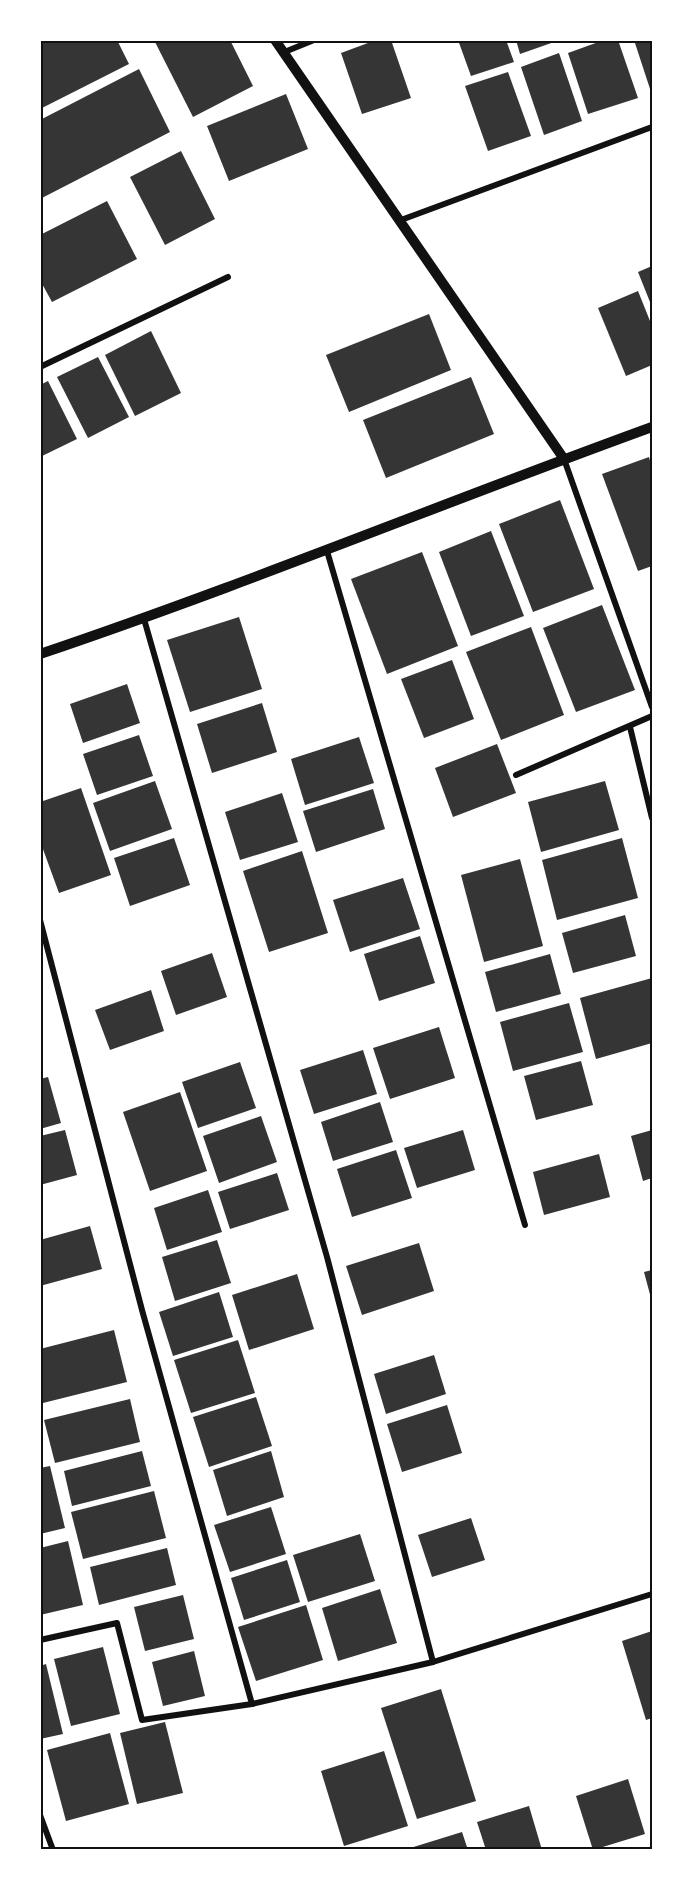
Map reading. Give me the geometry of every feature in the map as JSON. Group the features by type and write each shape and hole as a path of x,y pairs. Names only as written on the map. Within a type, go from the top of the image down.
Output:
{"street":[{"path":"275,40 564,459 652,707"},
{"path":"282,53 314,40"},
{"path":"401,220 652,127"},
{"path":"40,367 228,277"},
{"path":"40,654 144,619 652,427"},
{"path":"327,551 525,1226"},
{"path":"144,619 327,1257 433,1662"},
{"path":"516,775 652,716"},
{"path":"630,727 652,818"},
{"path":"40,920 142,1310 252,1704"},
{"path":"40,1640 117,1623 142,1720 252,1704 433,1662 652,1594"},
{"path":"40,1815 53,1850"}],"building":[{"path":"40,40 117,40 129,64 40,109"},
{"path":"154,40 230,40 253,86 193,117"},
{"path":"376,40 391,40 411,98 362,114 341,53"},
{"path":"458,40 506,40 514,62 471,76"},
{"path":"516,40 557,40 557,41 520,54"},
{"path":"604,40 618,40 638,98 588,114 568,53"},
{"path":"634,40 652,40 652,95"},
{"path":"559,53 582,121 544,135 521,67"},
{"path":"139,69 170,132 40,199 40,120"},
{"path":"508,72 531,136 488,151 465,86"},
{"path":"286,94 308,149 229,181 207,126"},
{"path":"181,151 215,219 165,245 130,177"},
{"path":"107,201 137,259 52,302 40,280 40,235"},
{"path":"652,266 652,307 638,272"},
{"path":"638,291 652,326 652,365 626,376 598,308"},
{"path":"429,314 451,370 349,412 326,355"},
{"path":"151,331 181,393 135,416 105,355"},
{"path":"98,357 129,417 88,438 57,377"},
{"path":"471,377 494,434 386,478 363,420"},
{"path":"48,381 77,439 40,457 40,385"},
{"path":"649,457 652,468 652,566 638,571 602,474"},
{"path":"560,500 594,589 533,612 499,524"},
{"path":"491,531 524,616 471,636 439,552"},
{"path":"422,552 458,646 387,674 351,579"},
{"path":"602,605 635,690 576,712 543,628"},
{"path":"239,617 262,689 190,712 167,640"},
{"path":"531,627 564,715 501,740 466,652"},
{"path":"452,660 474,719 424,738 401,679"},
{"path":"127,684 140,723 83,743 70,704"},
{"path":"262,703 277,752 212,773 197,724"},
{"path":"139,735 153,776 97,795 83,754"},
{"path":"359,737 374,783 305,805 291,759"},
{"path":"497,744 516,793 453,817 435,768"},
{"path":"155,781 172,829 110,851 93,803"},
{"path":"605,781 619,830 541,852 528,802"},
{"path":"81,788 111,875 59,893 40,841 40,802"},
{"path":"373,789 385,829 316,852 303,811"},
{"path":"282,793 298,842 240,860 225,812"},
{"path":"174,838 190,885 130,906 114,858"},
{"path":"622,838 638,898 557,920 542,860"},
{"path":"302,851 328,933 269,952 243,871"},
{"path":"520,859 543,946 484,962 461,875"},
{"path":"403,878 420,929 350,952 333,900"},
{"path":"625,915 636,956 573,973 562,933"},
{"path":"420,936 435,983 379,1001 364,954"},
{"path":"212,953 227,997 176,1015 161,971"},
{"path":"550,954 561,994 496,1012 485,972"},
{"path":"652,978 652,1043 596,1059 580,998"},
{"path":"151,990 164,1031 110,1050 95,1010"},
{"path":"569,1003 583,1052 513,1071 500,1022"},
{"path":"439,1027 455,1078 390,1099 373,1048"},
{"path":"363,1050 377,1094 314,1114 300,1070"},
{"path":"581,1061 593,1105 536,1120 524,1076"},
{"path":"240,1062 256,1108 198,1128 182,1082"},
{"path":"48,1077 61,1123 40,1129 40,1079"},
{"path":"180,1092 207,1171 150,1191 123,1112"},
{"path":"380,1102 393,1142 333,1161 321,1122"},
{"path":"261,1116 277,1162 219,1183 203,1136"},
{"path":"65,1130 77,1175 40,1185 40,1136"},
{"path":"463,1130 475,1170 417,1188 404,1148"},
{"path":"652,1130 652,1178 643,1181 631,1136"},
{"path":"396,1150 412,1198 352,1217 337,1169"},
{"path":"599,1154 610,1197 544,1215 533,1172"},
{"path":"277,1173 289,1210 230,1229 218,1192"},
{"path":"208,1190 222,1232 167,1250 154,1208"},
{"path":"90,1226 102,1269 40,1286 40,1240"},
{"path":"217,1240 231,1283 175,1301 162,1257"},
{"path":"419,1243 434,1291 362,1315 346,1266"},
{"path":"652,1270 652,1302 644,1272"},
{"path":"297,1274 314,1329 249,1350 232,1295"},
{"path":"219,1292 233,1337 173,1356 159,1312"},
{"path":"114,1330 127,1382 43,1403 40,1392 40,1349"},
{"path":"238,1340 255,1393 191,1413 174,1360"},
{"path":"434,1355 446,1394 386,1414 374,1374"},
{"path":"256,1397 272,1446 209,1467 193,1417"},
{"path":"130,1399 140,1442 55,1463 44,1420"},
{"path":"447,1405 462,1453 402,1472 387,1424"},
{"path":"142,1451 151,1486 72,1506 64,1471"},
{"path":"271,1451 284,1497 227,1516 213,1470"},
{"path":"50,1466 65,1528 40,1534 40,1468"},
{"path":"154,1491 166,1538 83,1559 71,1512"},
{"path":"271,1507 286,1554 230,1572 214,1525"},
{"path":"471,1518 485,1560 432,1577 418,1535"},
{"path":"360,1534 375,1581 308,1602 293,1555"},
{"path":"68,1541 83,1605 40,1615 40,1548"},
{"path":"167,1548 176,1585 99,1605 90,1567"},
{"path":"287,1560 300,1602 244,1620 231,1578"},
{"path":"380,1589 397,1643 338,1661 322,1608"},
{"path":"183,1595 194,1639 145,1651 134,1607"},
{"path":"306,1605 323,1660 256,1681 238,1627"},
{"path":"652,1631 652,1718 646,1720 622,1641"},
{"path":"103,1647 120,1714 71,1726 54,1659"},
{"path":"194,1651 205,1696 163,1706 152,1662"},
{"path":"46,1664 63,1734 40,1739 40,1666"},
{"path":"441,1689 476,1801 417,1819 381,1708"},
{"path":"165,1722 183,1793 137,1804 120,1733"},
{"path":"110,1733 129,1804 66,1821 47,1750"},
{"path":"384,1751 408,1826 344,1846 321,1771"},
{"path":"628,1779 645,1834 593,1850 576,1796"},
{"path":"529,1806 542,1850 486,1850 477,1822"},
{"path":"462,1832 468,1850 407,1850 407,1849"}]}
